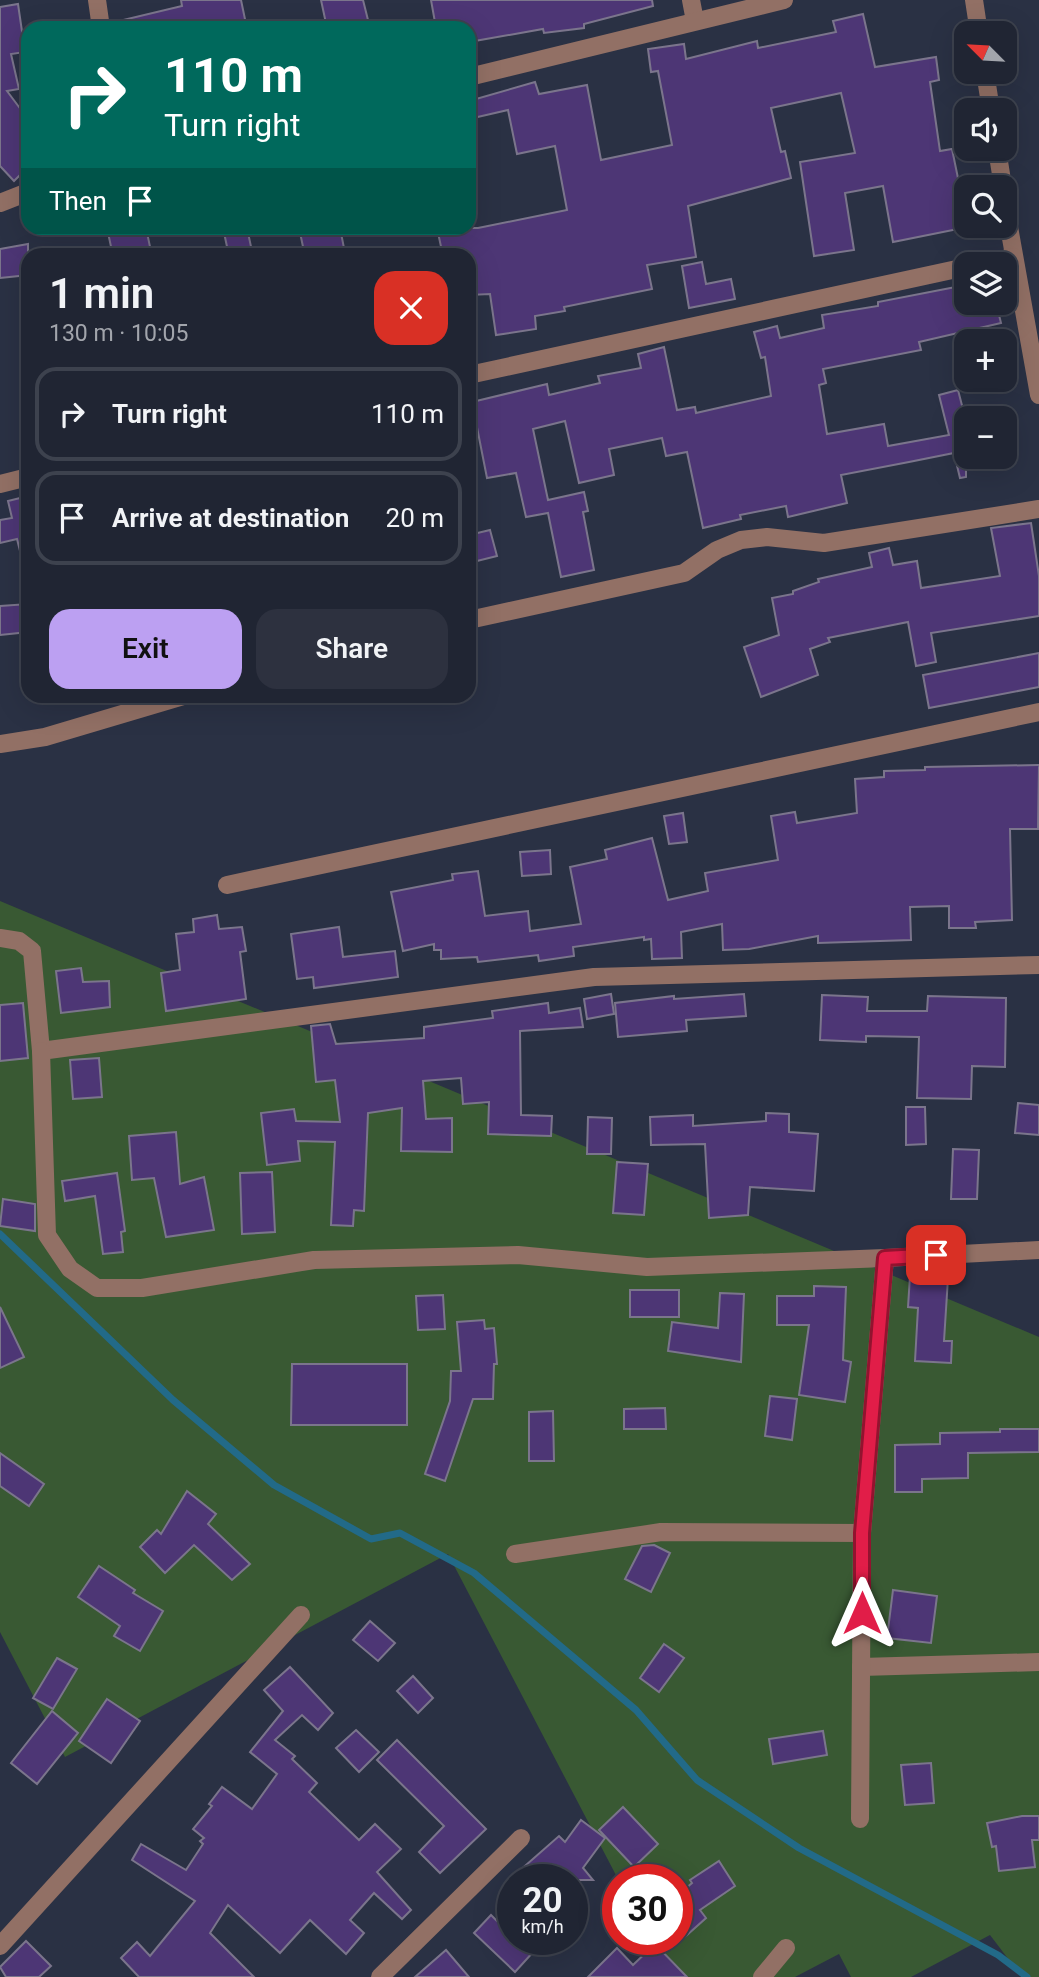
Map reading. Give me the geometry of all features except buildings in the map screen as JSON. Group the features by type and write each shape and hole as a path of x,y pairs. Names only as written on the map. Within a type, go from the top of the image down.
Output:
{"street":[{"path":"97,0 100,21"},
{"path":"691,0 695,20"},
{"path":"476,75 783,0"},
{"path":"974,0 977,21"},
{"path":"0,203 21,195"},
{"path":"476,372 954,270"},
{"path":"1017,278 1039,395"},
{"path":"0,484 21,479"},
{"path":"476,618 684,573 717,550 741,540 768,537 824,543 1039,509"},
{"path":"0,744 45,737 159,703"},
{"path":"227,885 1039,712"},
{"path":"0,938 19,941 32,951 41,1051 47,1235 70,1269 97,1288 142,1288 314,1260 518,1255 647,1267 1039,1250"},
{"path":"41,1051 594,977 1039,965"},
{"path":"860,1819 862,1533 885,1258"},
{"path":"515,1554 661,1532 862,1533"},
{"path":"0,1946 301,1615"},
{"path":"861,1667 1039,1662"},
{"path":"380,1977 521,1839"},
{"path":"762,1977 786,1948"}],"green space":[{"path":"0,901 1039,1337 1039,1977 1022,1977 990,1935 911,1977 851,1977 839,1954 795,1977 669,1977 657,1955 693,1955 693,1864 610,1864 448,1554 65,1757 0,1632"}],"waterway":[{"path":"0,1234 173,1400 274,1485 371,1539 400,1533 474,1573 636,1710 697,1780 799,1848 998,1955 1027,1977"}],"route":[{"path":"862,1613 862,1533 885,1258 936,1255"}]}
